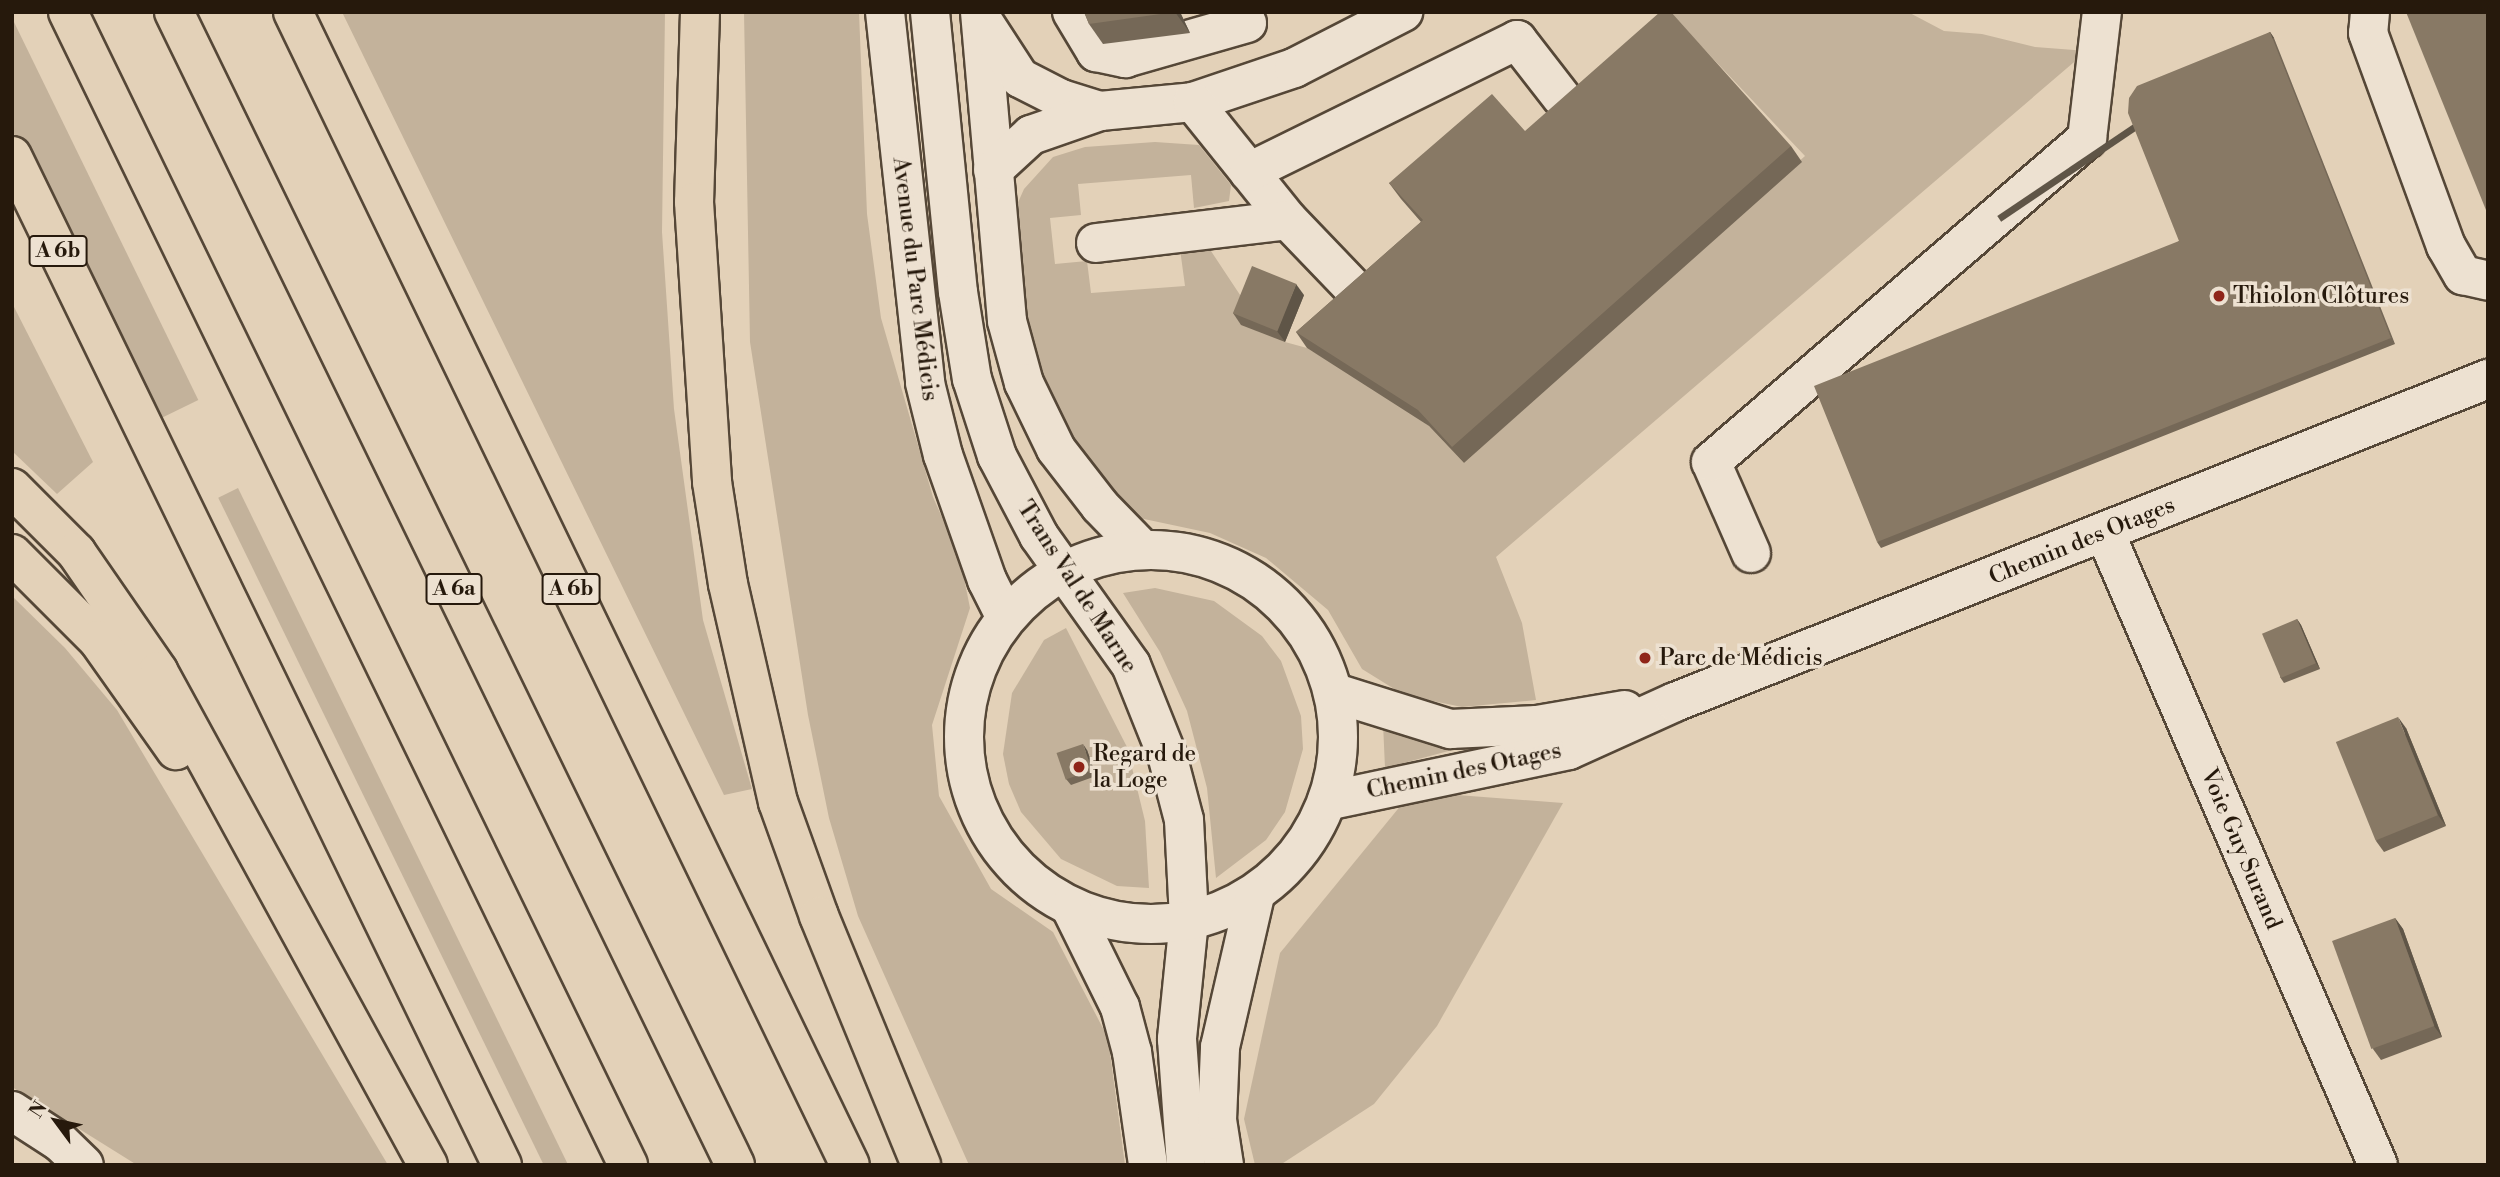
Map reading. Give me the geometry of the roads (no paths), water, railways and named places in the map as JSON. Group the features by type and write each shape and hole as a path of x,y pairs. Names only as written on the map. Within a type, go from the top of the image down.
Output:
{"highway":[{"path":"68,12 628,1165"},
{"name":"A 6a","path":"174,12 735,1165"},
{"name":"A 6b","path":"293,12 850,1165"},
{"path":"700,12 694,202 712,482 728,584 778,802 818,916 921,1165"},
{"name":"A 6b","path":"12,156 502,1165"},
{"path":"12,488 76,552 125,617 218,778 428,1165"},
{"path":"12,554 45,582 98,640 156,717 179,756 218,778"}],"street":[{"name":"Avenue du Parc Médicis","path":"885,12 925,383 943,455 987,580 1006,618"},
{"name":"Trans Val de Marne","path":"929,12 958,292 972,379 998,456 1062,572 1119,645 1167,755 1184,820 1189,920 1177,1039 1186,1165"},
{"path":"1072,12 1096,52 1125,58 1247,18 1266,77"},
{"path":"993,170 1031,135 1100,111 1193,102 1294,68 1403,12"},
{"path":"1751,553 1711,462 2087,139 2102,12"},
{"path":"2370,12 2368,33 2446,246 2463,275 2488,281"},
{"path":"980,14 1007,321 1024,383 1056,449 1100,506 1142,549"},
{"path":"980,14 1020,78 1061,99 1100,111"},
{"path":"1249,172 1517,40 1562,98"},
{"path":"1193,102 1288,220 1358,293"},
{"path":"1096,243 1288,220"},
{"name":"Chemin des Otages","path":"1327,801 1569,750 1675,702 2488,379"},
{"name":"Voie Guy Surand","path":"2105,533 2378,1165"},
{"path":"1142,549 1191,553 1238,570 1278,598 1309,636 1335,694 1338,752 1327,801 1307,839 1255,895 1189,920 1129,923 1070,906 1030,880 1005,853 975,801 964,754 966,706 981,659 1006,618 1062,572 1101,556 1142,549"},
{"name":"Chemin des Otages","path":"1335,694 1450,729 1537,725 1675,702"},
{"path":"1224,1165 1217,1120 1220,1047 1255,895"},
{"path":"1070,906 1120,1007 1132,1052 1147,1165"},
{"path":"12,1111 60,1142 84,1165"}],"place":[{"name":"Thiolon Clôtures","path":"2219,296"},
{"name":"Parc de Médicis","path":"1645,658"},
{"name":"Regard de la Loge","path":"1079,767"}]}
